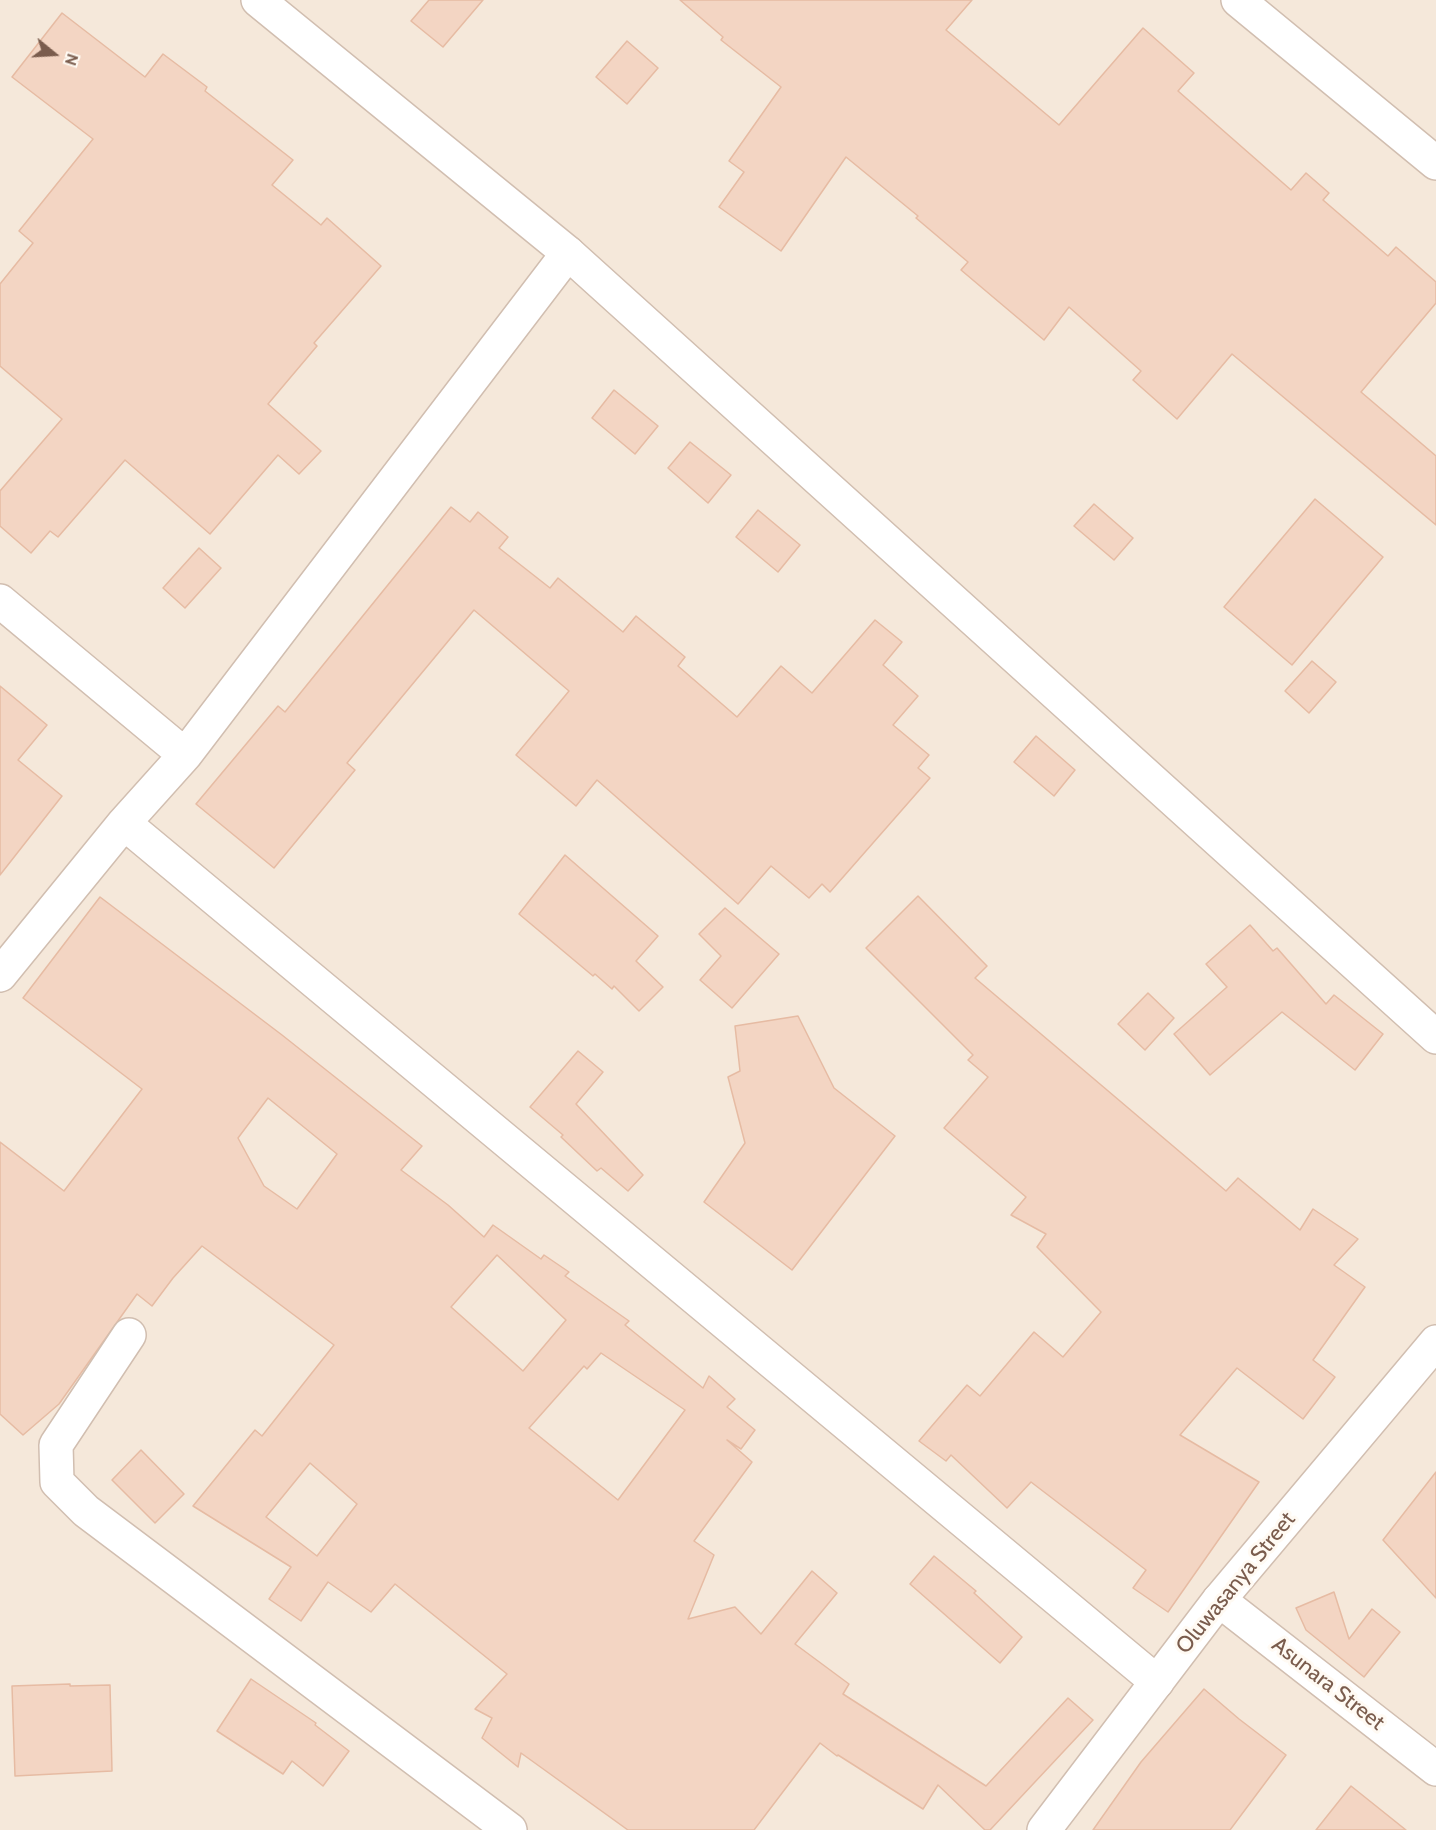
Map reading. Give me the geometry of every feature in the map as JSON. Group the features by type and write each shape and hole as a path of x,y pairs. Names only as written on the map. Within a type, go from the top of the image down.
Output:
{"street":[{"path":"258,0 568,253 1436,1037"},
{"path":"1238,0 1436,163"},
{"path":"0,975 124,823 185,755 568,253"},
{"path":"0,601 185,755"},
{"path":"124,823 1157,1682"},
{"path":"129,1335 56,1444 57,1482 86,1511 510,1830"},
{"name":"Oluwasanya Street","path":"1044,1830 1219,1600 1436,1342"},
{"name":"Asunara Street","path":"1219,1600 1436,1769"}],"shaded area":[{"path":"0,0 1436,0 1436,1830 0,1830"}],"building":[{"path":"429,0 483,0 443,47 411,21"},
{"path":"680,0 972,0 946,30 1059,125 1143,28 1194,73 1178,91 1291,190 1306,173 1329,193 1323,200 1388,256 1396,247 1436,282 1436,303 1361,392 1436,456 1436,525 1232,354 1177,419 1133,380 1141,371 1069,307 1044,340 961,270 968,262 916,218 918,216 846,157 781,251 719,207 744,172 729,161 781,87 721,40 723,37"},
{"path":"62,13 145,77 163,54 207,87 205,91 293,160 272,185 321,225 327,218 381,266 314,343 317,346 268,404 321,451 299,474 278,455 210,534 125,460 58,537 50,531 31,553 0,526 0,491 62,419 0,366 0,284 33,243 19,231 93,139 12,77"},
{"path":"627,41 658,68 627,104 596,77"},
{"path":"614,390 658,426 635,454 592,418"},
{"path":"690,442 731,475 708,503 668,468"},
{"path":"1315,499 1383,557 1292,665 1224,607"},
{"path":"1094,504 1133,538 1114,560 1074,526"},
{"path":"451,507 470,522 478,512 508,537 499,548 550,588 558,578 623,632 636,616 685,657 678,666 737,717 781,666 812,693 875,620 902,642 883,665 918,696 893,725 929,755 918,768 930,778 830,892 822,884 809,898 771,866 738,904 597,780 576,806 516,755 569,691 474,610 347,763 355,770 274,868 196,804 278,706 285,712"},
{"path":"758,510 800,545 778,572 736,537"},
{"path":"199,548 221,568 185,608 163,588"},
{"path":"1312,661 1336,682 1309,713 1285,691"},
{"path":"0,686 47,725 18,760 62,796 0,875"},
{"path":"1036,736 1075,770 1054,796 1014,762"},
{"path":"565,855 658,936 636,961 663,987 639,1011 614,986 612,989 595,974 593,976 519,914"},
{"path":"918,896 987,966 975,978 1226,1191 1238,1178 1300,1230 1313,1209 1358,1239 1334,1265 1365,1287 1313,1360 1335,1377 1303,1419 1237,1368 1180,1435 1259,1482 1168,1612 1133,1588 1146,1570 1031,1482 1007,1508 951,1455 946,1461 919,1441 967,1385 980,1396 1034,1332 1063,1357 1101,1312 1037,1247 1046,1234 1011,1215 1026,1197 944,1128 988,1077 968,1060 973,1055 866,948"},
{"path":"100,897 282,1035 422,1146 401,1170 448,1205 484,1237 493,1225 541,1259 544,1255 569,1272 565,1276 629,1321 625,1325 703,1388 709,1376 735,1399 727,1407 755,1430 741,1449 727,1440 752,1462 694,1541 714,1555 688,1619 735,1607 761,1634 812,1571 837,1593 795,1644 849,1684 843,1694 986,1786 1068,1698 1093,1720 990,1830 985,1830 938,1785 923,1809 820,1743 754,1830 628,1830 521,1753 518,1767 482,1738 492,1718 475,1709 507,1674 395,1584 371,1612 328,1582 301,1621 269,1599 291,1567 193,1506 255,1430 262,1436 334,1345 202,1246 152,1306 137,1294 59,1404 23,1435 0,1414 0,1142 64,1191 142,1089 23,998","holes":["268,1098 337,1154 297,1209 264,1186 238,1138","497,1255 566,1320 523,1371 451,1307","601,1353 685,1410 618,1500 529,1428 584,1366 587,1369","310,1463 357,1504 317,1556 266,1517"]},
{"path":"725,908 779,954 732,1008 700,980 721,956 699,934"},
{"path":"1250,925 1273,951 1277,948 1326,1004 1334,995 1383,1034 1355,1070 1282,1012 1210,1075 1174,1034 1227,987 1206,964"},
{"path":"1148,993 1174,1018 1145,1050 1118,1024"},
{"path":"798,1016 834,1088 895,1136 792,1270 704,1202 745,1143 728,1077 740,1071 735,1026"},
{"path":"578,1051 603,1072 576,1104 643,1175 628,1191 601,1168 597,1171 561,1137 563,1135 530,1107"},
{"path":"141,1450 184,1494 155,1523 112,1480"},
{"path":"1436,1472 1436,1598 1383,1540"},
{"path":"934,1556 976,1591 974,1593 1022,1637 1000,1663 910,1584"},
{"path":"1334,1592 1349,1639 1372,1609 1400,1632 1364,1677 1306,1630 1296,1608"},
{"path":"251,1679 316,1723 315,1725 349,1751 323,1786 292,1761 283,1774 217,1731"},
{"path":"70,1684 70,1686 110,1685 112,1771 15,1776 12,1686"},
{"path":"1204,1689 1286,1755 1230,1830 1093,1830 1141,1762"},
{"path":"1351,1786 1406,1830 1316,1830"}]}
